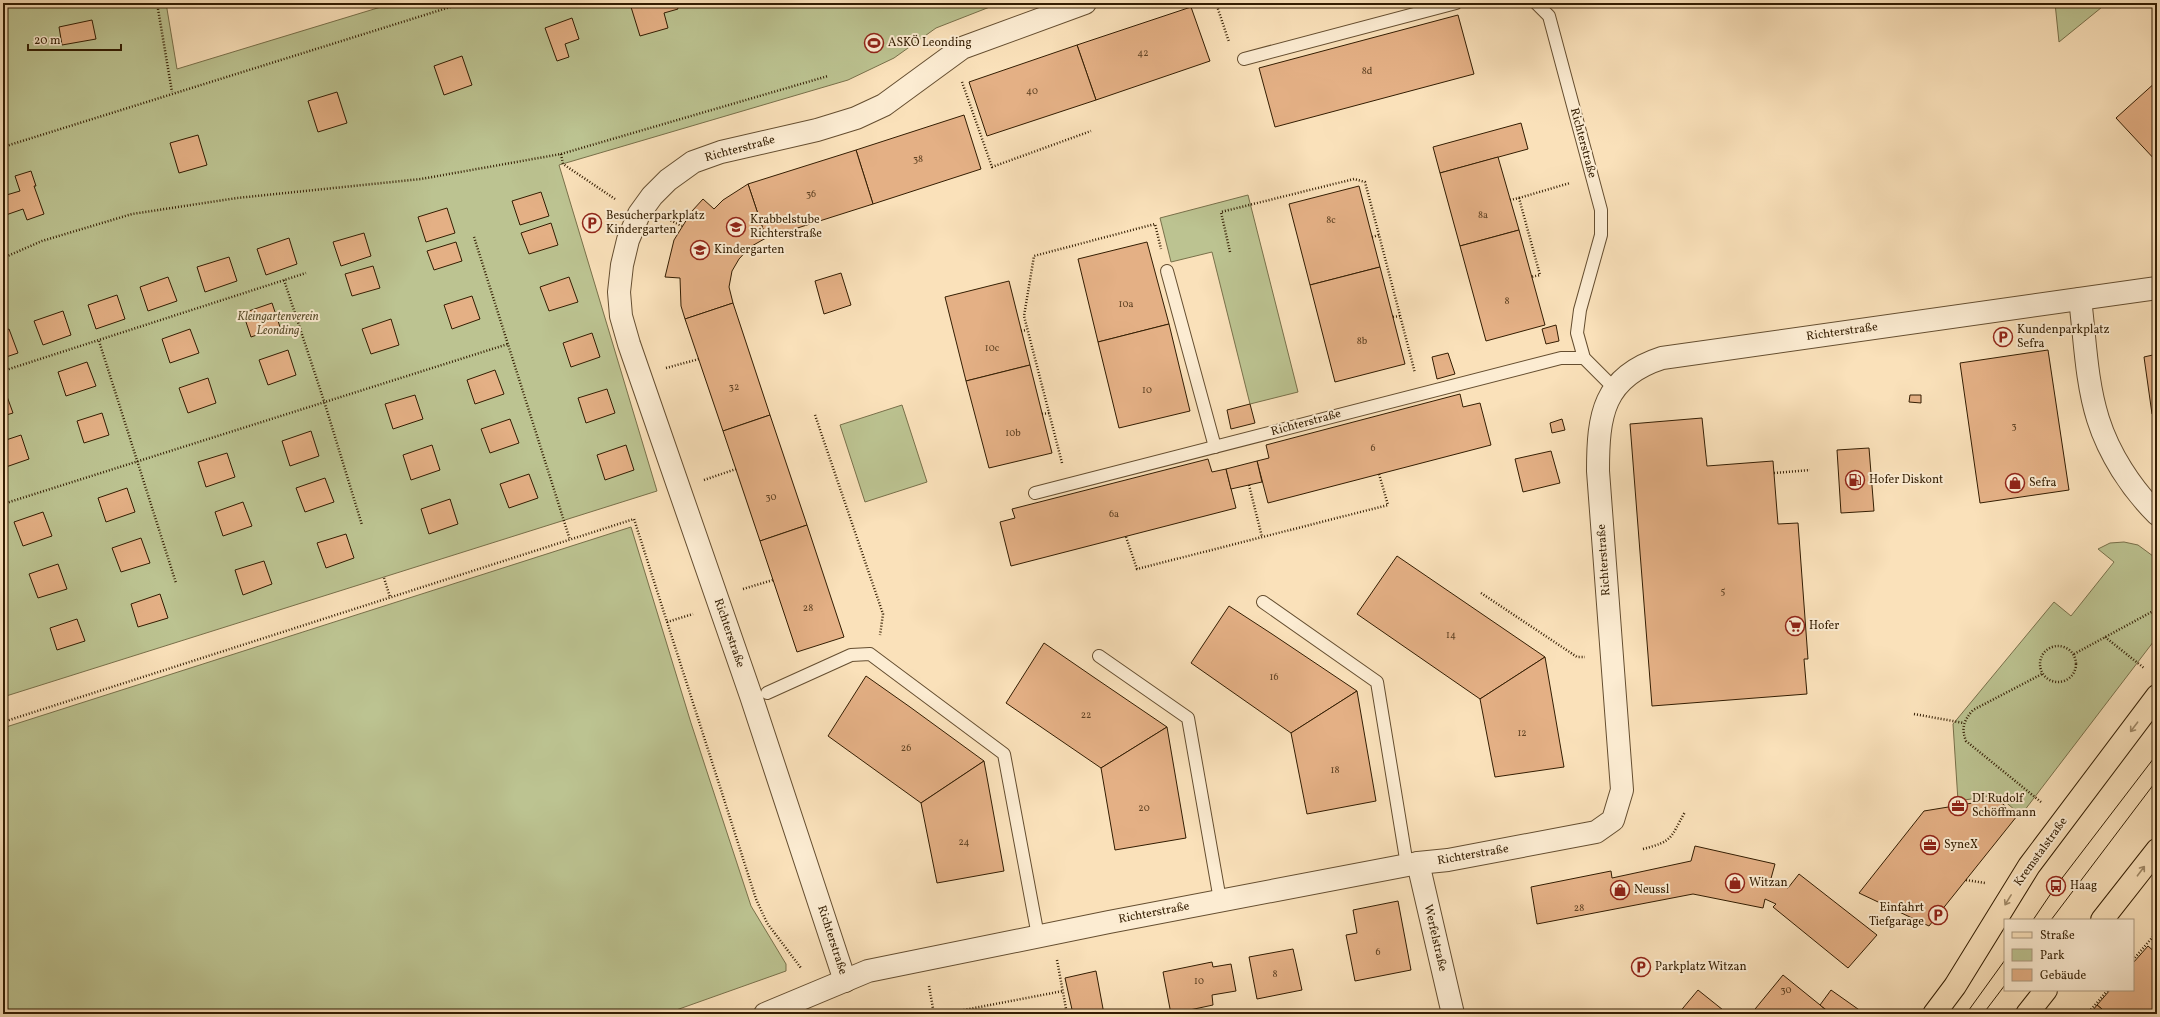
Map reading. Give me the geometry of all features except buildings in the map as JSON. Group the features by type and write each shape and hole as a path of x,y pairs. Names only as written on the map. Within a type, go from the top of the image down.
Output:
{"main road":[{"name":"Kremstalstraße","path":"1934,1014 1955,986 2029,866 2157,696"},
{"path":"2103,919 2157,850"},
{"path":"2027,1014 2045,991"}],"street":[{"name":"Richterstraße","path":"1085,3 962,48 951,54 884,105 856,118 817,130 746,144 693,162 668,180 652,196 639,214 628,240 622,265 619,292 621,316 629,344 746,681 845,981 868,971 1220,900 1412,864 1448,860 1596,832 1613,820 1622,790 1598,455 1599,426 1614,388 1642,364 1662,358 2157,288"},
{"path":"2080,299 2092,393 2098,419 2107,442 2121,468 2143,499 2157,514"},
{"name":"Werfelstraße","path":"1412,864 1453,1014"},
{"path":"765,1014 845,981"}],"lane":[{"path":"1244,59 1456,3"},
{"name":"Richterstraße","path":"1536,3 1549,16 1601,210 1601,235 1580,310 1577,333 1584,358 1614,388"},
{"path":"1167,271 1215,447"},
{"name":"Richterstraße","path":"1035,493 1561,358 1584,358"},
{"path":"1263,602 1377,682 1412,864"},
{"path":"766,693 851,655 870,654 1004,754 1045,935"},
{"path":"1099,656 1188,718 1220,900"}],"path":[{"path":"157,3 172,92"},
{"path":"3,147 172,92 462,3"},
{"path":"1216,3 1231,49"},
{"path":"951,54 992,167 1091,131"},
{"path":"3,258 42,241 132,214 236,198 421,179 561,154 828,76"},
{"path":"561,154 563,164 594,186"},
{"path":"1510,200 1592,177"},
{"path":"1230,252 1221,212 1354,179 1365,182 1420,393"},
{"path":"1519,198 1540,275 1531,277"},
{"path":"663,216 682,226"},
{"path":"1068,484 1024,316 1034,256 1155,224 1167,271"},
{"path":"1372,237 1379,235"},
{"path":"474,237 570,540"},
{"path":"3,371 306,273"},
{"path":"284,280 324,401 362,525"},
{"path":"1393,317 1400,316"},
{"path":"1022,331 1027,330"},
{"path":"99,340 176,583"},
{"path":"3,504 324,401 508,344"},
{"path":"665,369 699,359"},
{"path":"1042,414 1049,413"},
{"path":"815,415 883,614"},
{"path":"703,481 736,469"},
{"path":"1774,473 1810,470"},
{"path":"1126,537 1137,569 1388,505 1379,474"},
{"path":"1249,485 1262,537"},
{"path":"3,722 634,519 756,899 767,923 802,968"},
{"path":"384,578 390,597"},
{"path":"740,590 773,580"},
{"path":"1481,593 1577,657 1592,656"},
{"path":"2074,654 2157,609"},
{"path":"2105,637 2144,668"},
{"path":"2059,645 2069,649 2074,654 2076,665 2073,674 2064,681 2054,682 2042,674 2039,664 2042,654 2048,648 2059,645"},
{"path":"2041,802 1966,741 1963,732 1964,723 1973,710 2042,674"},
{"path":"1914,714 1964,723"},
{"path":"1643,849 1663,844 1670,839 1685,812"},
{"path":"1966,880 1986,883"},
{"path":"2134,959 2157,932"},
{"path":"1045,935 1063,991 1067,1014"},
{"path":"943,1014 1063,991"},
{"path":"2087,1014 2107,991"}],"green space":[{"name":"Kleingartenverein Leonding","path":"3,3 166,3 177,69 394,3 1000,3 936,28 894,58 848,80 559,165 657,491 3,697"},
{"path":"2055,3 2107,3 2059,42"},
{"path":"1248,195 1298,392 1250,404 1212,252 1171,262 1160,218"},
{"path":"902,405 927,482 865,502 840,425"},
{"path":"631,527 691,723 751,906 786,964 786,971 665,1014 3,1014 3,728"},
{"path":"2124,542 2138,545 2157,559 2157,637 2021,815 1997,795 1958,801 1953,724 2054,602 2071,616 2114,562 2098,549 2110,543"}],"tram line":[{"path":"2034,919 2056,886 2157,754"},
{"path":"2052,919 2157,780"},
{"path":"1966,1014 2004,961"},
{"path":"1983,1014 2004,986"}],"place":[{"name":"ASKÖ Leonding","path":"874,43"},
{"name":"Besucherparkplatz Kindergarten","path":"592,223"},
{"name":"Krabbelstube Richterstraße","path":"736,227"},
{"name":"Kindergarten","path":"700,250"},
{"name":"Kundenparkplatz Sefra","path":"2003,337"},
{"name":"Hofer Diskont","path":"1855,480"},
{"name":"Sefra","path":"2015,483"},
{"name":"Hofer","path":"1795,626"},
{"name":"DI Rudolf Schöffmann","path":"1958,806"},
{"name":"SyneX","path":"1930,845"},
{"name":"Witzan","path":"1735,883"},
{"name":"Haag","path":"2056,886"},
{"name":"Neussl","path":"1620,890"},
{"name":"Einfahrt Tiefgarage","path":"1938,915"},
{"name":"Parkplatz Witzan","path":"1641,967"}]}
